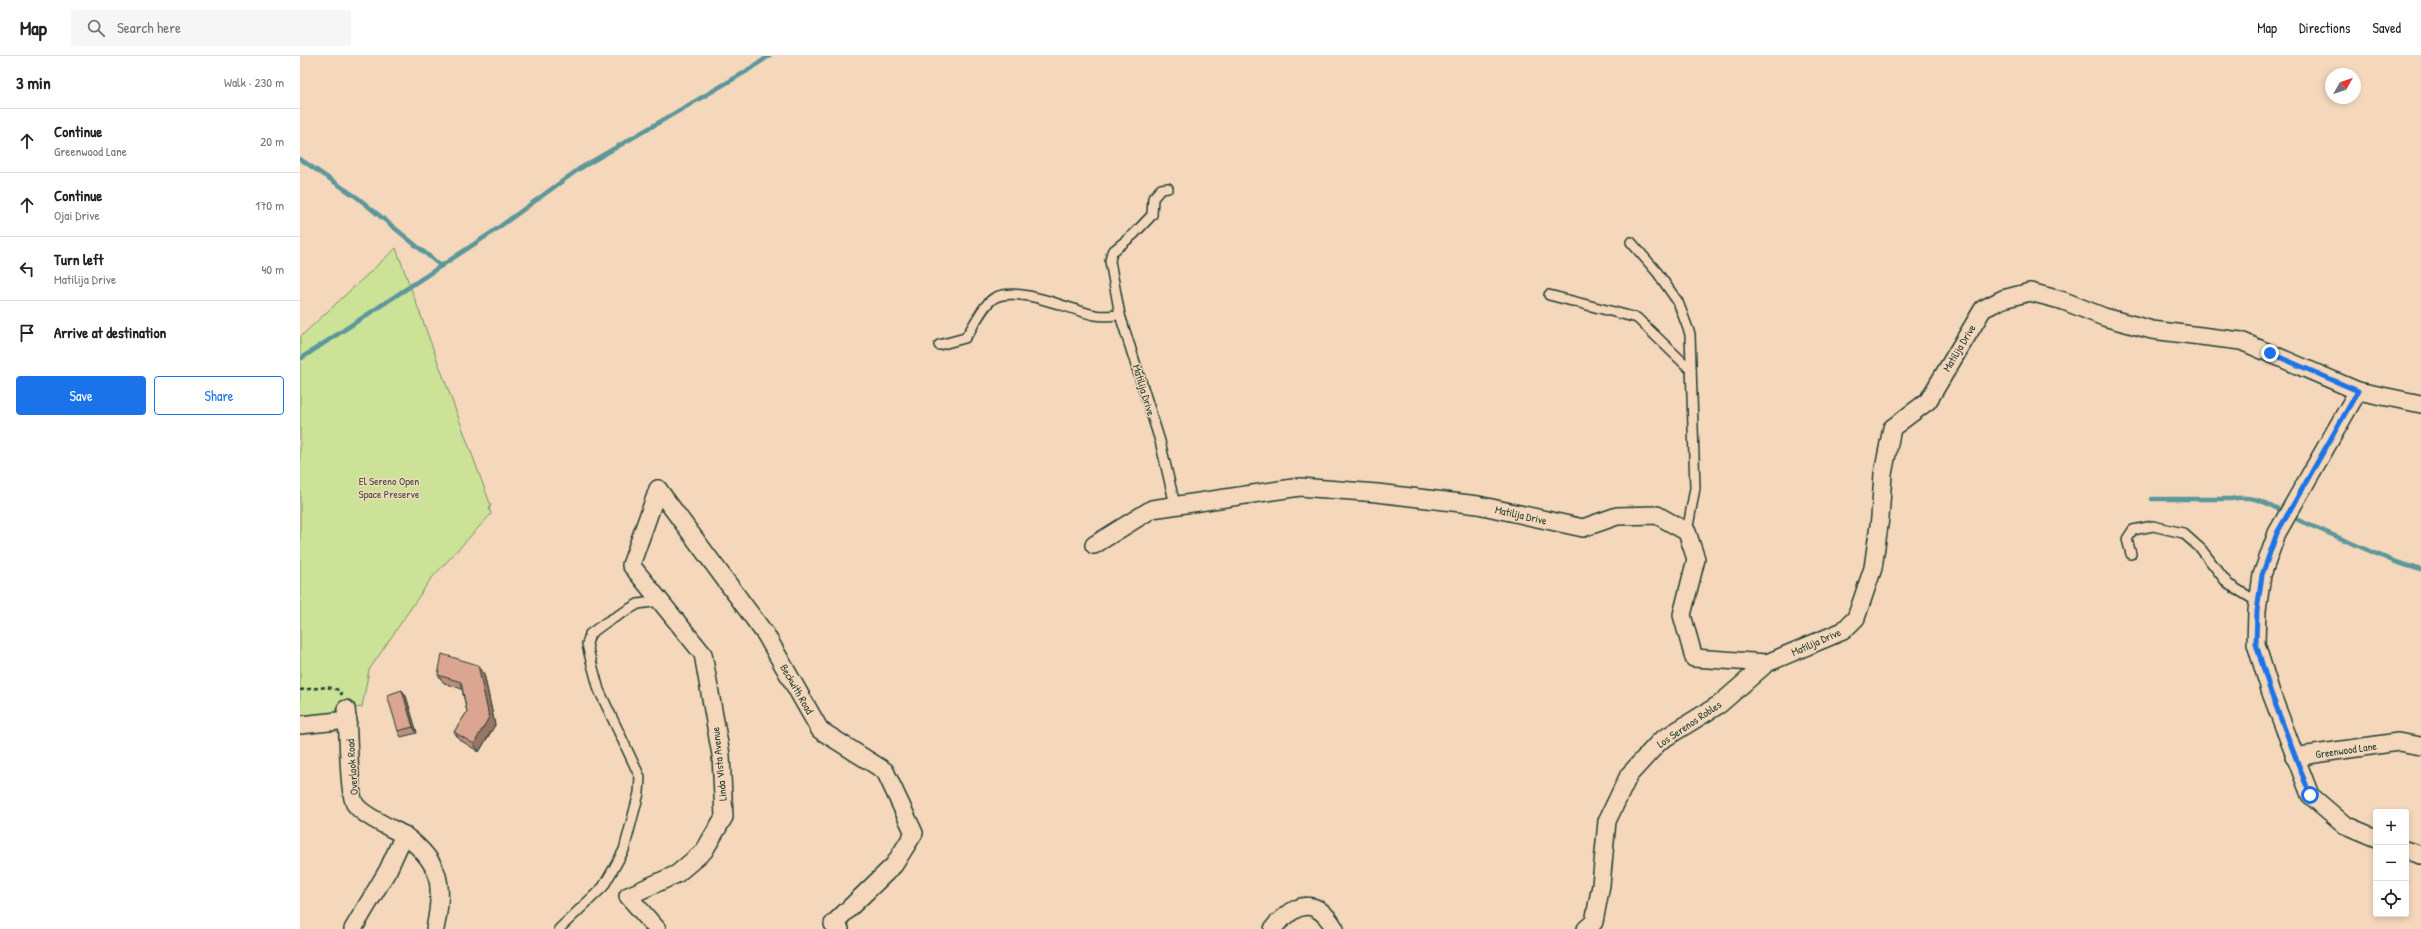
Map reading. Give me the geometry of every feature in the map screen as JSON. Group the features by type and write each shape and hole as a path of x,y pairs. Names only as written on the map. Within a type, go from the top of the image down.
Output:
{"street":[{"name":"Matilija Drive","path":"1094,545 1152,509 1300,487 1377,493 1478,505 1583,528 1617,516 1657,515 1687,532 1696,559 1682,615 1694,658 1767,664 1844,631 1856,618 1873,568 1880,518 1883,474 1892,428 1928,401 1983,309 2003,299 2030,292 2064,301 2104,317 2152,330 2240,341 2358,391 2421,404"},
{"path":"2358,391 2277,533 2262,575 2258,602 2256,644 2294,757 2310,795 2345,824 2373,837"},
{"name":"Beckwith Road","path":"631,565 658,489 766,635 820,730 885,771 914,833 894,865 833,924 840,929"},
{"name":"Linda Vista Avenue","path":"631,565 703,654 721,755 724,817 704,851 677,874 628,896 657,929"},
{"name":"Los Serenos Robles","path":"1586,929 1594,922 1601,885 1607,821 1629,775 1660,741 1720,704 1767,664"},
{"path":"300,725 347,714"},
{"name":"Overlook Road","path":"347,714 350,780 354,803 362,811 404,835 421,848 433,862 439,878 441,901 435,929"},
{"name":"Greenwood Lane","path":"2294,757 2398,742 2421,746"},
{"path":"353,929 388,870 404,835"},
{"path":"2409,851 2421,854"},
{"path":"1273,929 1292,910 1301,907 1315,907 1327,914 1335,929"}],"lane":[{"name":"Matilija Drive","path":"1168,188 1161,189 1153,198 1152,215 1112,252 1110,261 1120,315 1160,441 1175,505"},
{"path":"1631,242 1657,272 1678,302 1690,334 1695,488 1687,532"},
{"path":"939,345 965,338 988,304 996,297 1011,294 1037,299 1097,316 1120,315"},
{"path":"1549,295 1637,318 1691,370"},
{"path":"2131,554 2127,539 2133,530 2153,526 2183,533 2201,549 2228,584 2258,602"},
{"path":"559,929 603,887 624,850 639,793 640,777 599,690 588,649 590,634 605,623 638,604 660,601"}],"path":[{"path":"300,690 327,687 339,690 345,700 347,714"}],"green space":[{"name":"El Sereno Open Space Preserve","path":"396,248 491,506 489,508 491,514 430,580 369,670 362,707 300,718 300,337"}],"building":[{"path":"442,654 478,665 489,717 474,744 454,732 467,712 461,682 438,675"},
{"path":"402,690 413,727 398,731 387,695"}],"waterway":[{"path":"300,359 491,233 579,169 747,71 769,56"},
{"path":"300,159 358,198 441,266"},
{"path":"2152,499 2249,498 2266,503 2278,509"},
{"path":"2298,520 2393,561 2421,570"}],"route":[{"path":"2270,353 2358,391 2277,533 2262,575 2257,611 2256,644 2271,693 2294,757 2310,795"}]}
